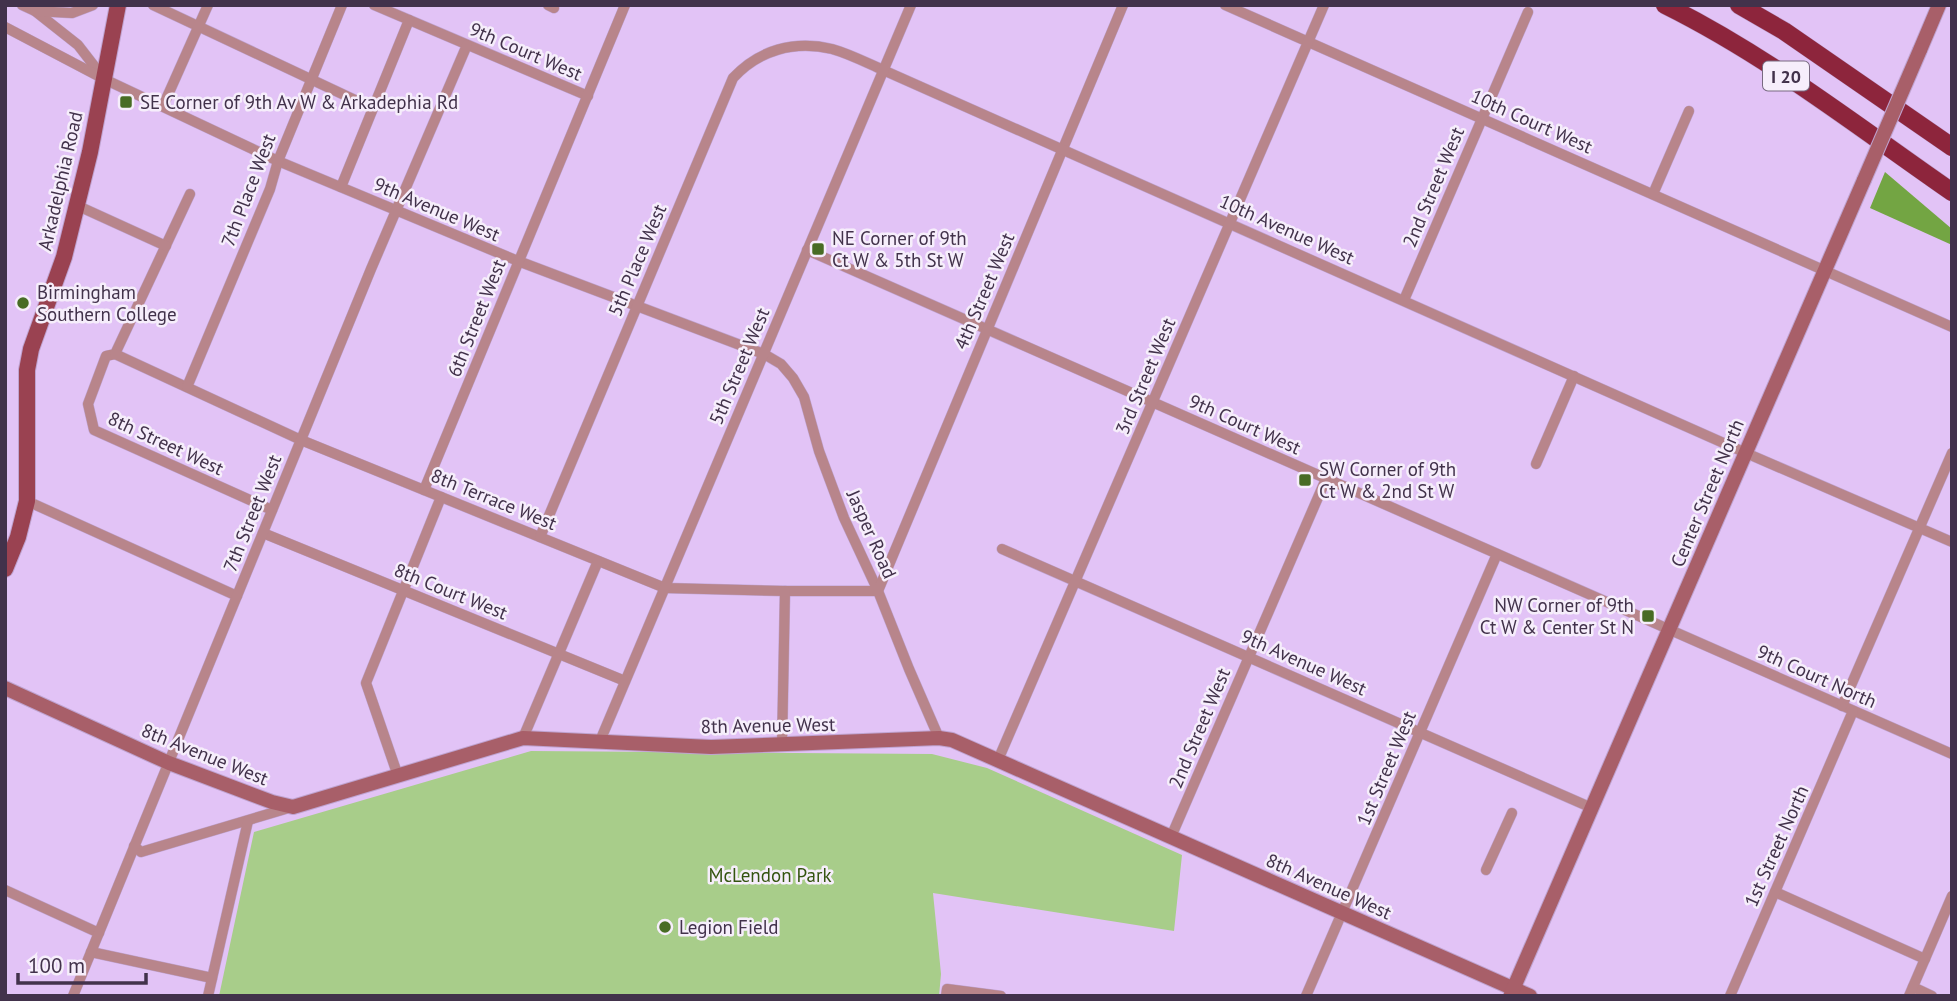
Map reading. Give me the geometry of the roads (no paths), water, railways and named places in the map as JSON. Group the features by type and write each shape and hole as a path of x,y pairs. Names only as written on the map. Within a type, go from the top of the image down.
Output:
{"highway":[{"name":"I 20","path":"1665,5 1769,64 1952,192"},
{"name":"I 20","path":"1739,5 1784,31 1952,147"},
{"path":"1901,157 1952,205"}],"main road":[{"name":"Arkadelphia Road","path":"5,569 18,537 27,501 27,370 31,349 64,257 90,152 118,5"},
{"name":"Center Street North","path":"1512,992 1939,5"},
{"name":"8th Avenue West","path":"5,688 169,763 272,802 293,807 523,737 712,747 939,738 953,740 1342,912 1512,992 1530,996"}],"street":[{"path":"22,5 35,11 78,46 104,79"},
{"path":"35,11 72,13 93,5"},
{"path":"153,5 372,108"},
{"path":"163,106 208,5"},
{"name":"7th Place West","path":"187,387 342,5"},
{"name":"9th Court West","path":"374,5 588,96"},
{"name":"6th Street West","path":"424,490 625,5"},
{"name":"5th Street West","path":"600,741 911,5"},
{"name":"4th Street West","path":"878,591 1123,5"},
{"name":"10th Court West","path":"1224,5 1952,327"},
{"name":"3rd Street West","path":"998,760 1324,5"},
{"name":"2nd Street West","path":"1404,300 1528,12"},
{"path":"341,187 409,20"},
{"name":"9th Avenue West","path":"5,27 104,79 278,161 519,261 764,354"},
{"name":"7th Street West","path":"73,996 301,440 467,45"},
{"name":"10th Avenue West","path":"812,46 835,50 883,70 1952,542"},
{"name":"5th Place West","path":"540,537 733,79 743,67 776,49 812,46"},
{"path":"1653,194 1689,111"},
{"name":"8th Street West","path":"190,194 115,354 106,356 88,404 94,430 272,510"},
{"path":"76,205 166,246"},
{"name":"9th Court West","path":"807,250 1669,630"},
{"name":"8th Terrace West","path":"115,354 301,440 665,588 878,591"},
{"name":"Jasper Road","path":"764,354 781,365 793,378 804,397 819,451 844,518 878,591 939,738"},
{"path":"1536,464 1574,376"},
{"path":"1842,706 1952,453"},
{"name":"2nd Street West","path":"1171,837 1326,479"},
{"path":"397,776 366,683 441,497"},
{"path":"27,501 237,596"},
{"name":"8th Court West","path":"263,533 625,681"},
{"name":"9th Avenue West","path":"1002,549 1592,807"},
{"name":"1st Street West","path":"1306,996 1497,554"},
{"path":"523,737 598,561"},
{"path":"782,745 785,591"},
{"name":"9th Court North","path":"1669,630 1952,754"},
{"name":"1st Street North","path":"1730,996 1853,711"},
{"path":"134,846 141,852 293,807"},
{"path":"1486,870 1512,813"},
{"path":"208,996 248,821"},
{"path":"5,890 99,933"},
{"path":"1775,892 1925,958"},
{"path":"1932,996 1911,992 1952,896"},
{"path":"91,952 212,978"},
{"path":"947,992 1001,996"}],"place":[{"name":"SE Corner of 9th Av W & Arkadephia Rd","path":"126,102"},
{"name":"NE Corner of 9th Ct W & 5th St W","path":"818,249"},
{"name":"Birmingham Southern College","path":"23,303"},
{"name":"SW Corner of 9th Ct W & 2nd St W","path":"1305,480"},
{"name":"NW Corner of 9th Ct W & Center St N","path":"1648,616"},
{"name":"Legion Field","path":"665,927"}],"park label":[{"name":"McLendon Park","path":"770,875"}]}
